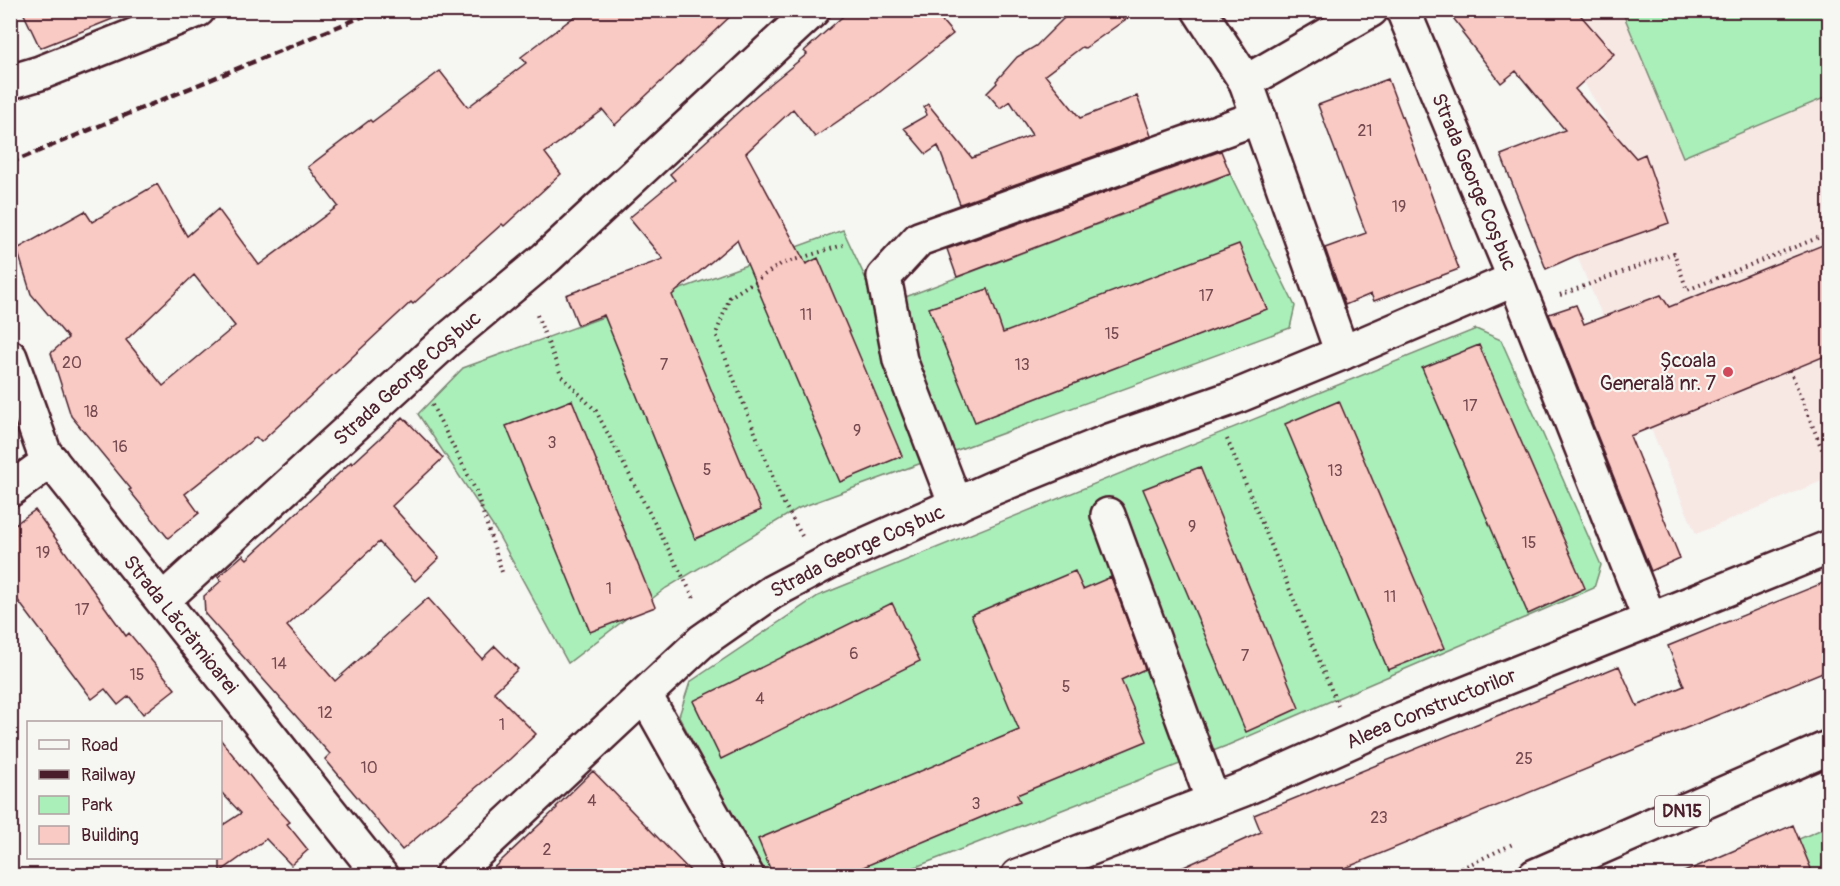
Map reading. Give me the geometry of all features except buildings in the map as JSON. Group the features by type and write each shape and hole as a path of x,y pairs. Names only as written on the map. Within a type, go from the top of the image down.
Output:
{"street":[{"path":"10,82 40,73 198,10"},
{"name":"Strada George Coșbuc","path":"163,600 445,342 546,258 813,10"},
{"path":"1199,10 1246,82 1342,353"},
{"path":"1246,82 1371,10"},
{"name":"Strada George Coșbuc","path":"451,876 702,641 772,592 840,556 1109,441 1235,397 1342,353 1520,293 1403,10"},
{"path":"956,505 900,360 884,277 920,239 1259,117"},
{"path":"1520,293 1650,620"},
{"name":"Strada Lăcrămioarei","path":"10,357 44,452 381,876"},
{"path":"10,490 51,460"},
{"path":"1108,515 1213,801"},
{"name":"Aleea Constructorilor","path":"1018,876 1244,789 1385,726 1830,546"},
{"path":"645,695 747,876"},
{"name":"DN15","path":"1536,876 1830,747"}],"path":[{"path":"1830,215 1827,216 1830,222"},
{"path":"1520,293 1674,253 1687,291 1830,233"},
{"path":"806,542 781,498 716,334 730,297 782,264 843,244"},
{"path":"536,313 561,375 596,411 698,604"},
{"path":"1790,370 1830,468"},
{"path":"428,396 476,491 503,575"},
{"path":"1226,437 1341,713"}],"shaded area":[{"name":"Școala Generală nr. 7","path":"1592,11 1829,11 1829,478 1696,534 1581,266 1553,187 1630,160 1583,81 1614,54 1583,19"}],"green space":[{"path":"1622,11 1829,11 1829,96 1683,157"},
{"path":"1230,174 1295,306 1290,328 799,508 666,588 568,663 496,531 418,414 463,368 843,230 879,307"},
{"path":"1476,329 1501,340 1601,565 1594,588 1226,746 895,875 763,875 679,716 690,682 818,596"},
{"path":"1829,826 1829,875 1714,876"}],"railway":[{"path":"10,163 378,10"}],"place":[{"name":"Școala Generală nr. 7","path":"1728,372"}]}
